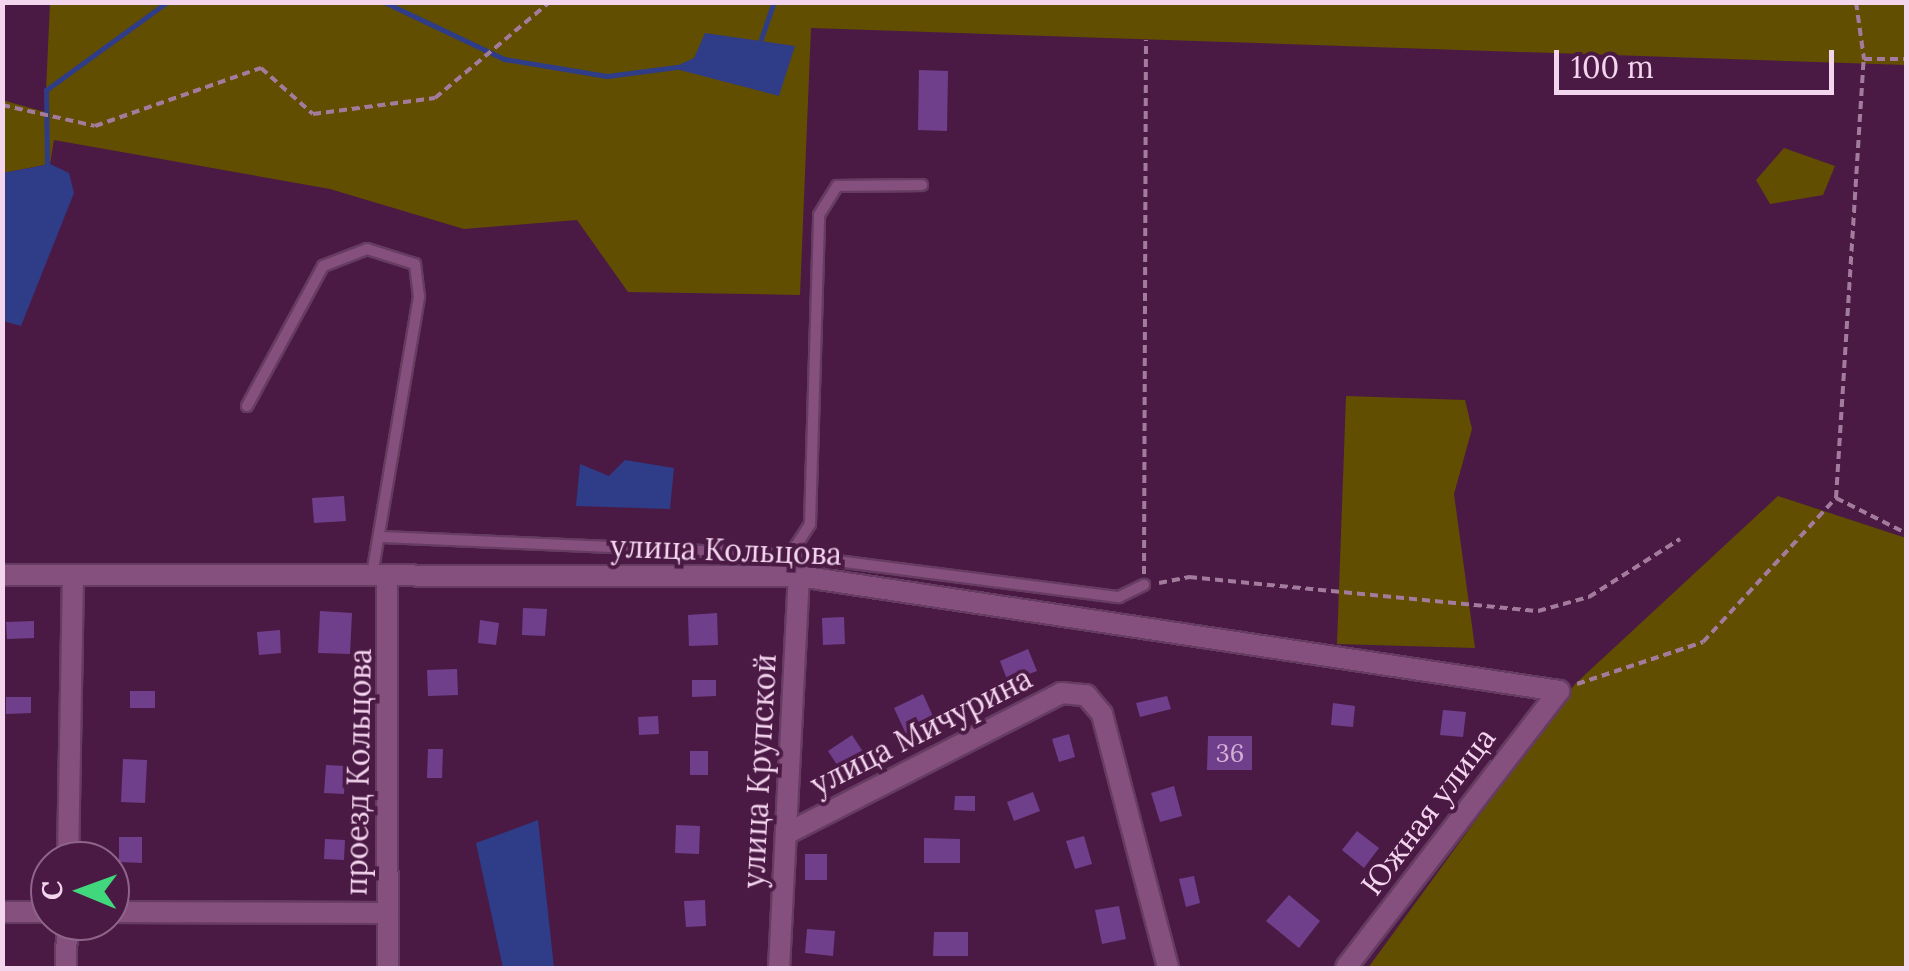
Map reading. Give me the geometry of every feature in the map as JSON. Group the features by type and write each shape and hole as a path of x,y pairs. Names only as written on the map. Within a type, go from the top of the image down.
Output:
{"street":[{"name":"улица Кольцова","path":"2,574 798,576 1558,691"},
{"path":"68,841 73,576"},
{"name":"проезд Кольцова","path":"379,576 394,700 386,913 388,968"},
{"name":"улица Крупской","path":"779,968 798,576"},
{"name":"Южная улица","path":"1346,968 1558,691"},
{"name":"улица Мичурина","path":"786,834 1061,693 1086,695 1102,714 1168,968"},
{"path":"2,912 30,912"},
{"path":"130,912 386,913"},
{"path":"66,941 66,968"}],"lane":[{"path":"790,555 810,524 819,215 836,186 922,185"},
{"path":"247,406 323,266 367,249 415,264 419,297 379,576"},
{"path":"382,538 790,555 1120,597 1144,585"}],"path":[{"path":"2,105 96,126 260,68 313,114 436,98 550,2"},
{"path":"1558,691 1704,642 1836,498 1864,58 1856,2"},
{"path":"1146,40 1144,585 1189,578 1538,611 1589,596 1680,539"},
{"path":"1864,58 1906,59"},
{"path":"1836,498 1906,533"}],"shaded area":[{"path":"50,3 1906,3 1906,65 811,28 800,295 628,292 577,220 464,229 330,189 54,140 50,164 3,173 2,100 45,112"},
{"path":"1784,148 1835,166 1823,195 1770,204 1756,180"},
{"path":"1346,396 1465,400 1472,429 1454,494 1475,648 1337,644"},
{"path":"1778,496 1906,538 1906,968 1368,968 1575,684"}],"water":[{"path":"705,33 795,46 779,96 672,68 694,58"},
{"path":"50,164 69,173 74,193 21,326 3,321 3,173"},
{"path":"625,460 674,468 670,509 576,506 580,464 609,476"},
{"path":"538,820 554,968 503,968 476,843"}],"building":[{"path":"919,70 948,71 947,131 918,130"},
{"path":"344,496 346,521 314,523 312,498"},
{"path":"523,608 547,609 545,636 522,635"},
{"path":"320,611 352,613 350,654 318,653"},
{"path":"717,613 718,645 689,646 688,615"},
{"path":"844,617 845,644 823,645 822,618"},
{"path":"480,620 499,623 496,645 478,643"},
{"path":"34,621 34,638 7,639 6,622"},
{"path":"280,630 281,653 259,655 257,632"},
{"path":"1028,649 1037,671 1008,682 1000,661"},
{"path":"457,669 458,695 428,696 427,670"},
{"path":"692,680 716,680 716,696 692,697"},
{"path":"130,691 155,691 155,708 130,708"},
{"path":"923,694 935,721 906,734 894,708"},
{"path":"1167,696 1171,709 1140,717 1136,703"},
{"path":"6,697 31,697 31,713 6,714"},
{"path":"1333,703 1355,706 1353,727 1331,725"},
{"path":"1443,710 1466,712 1463,737 1440,735"},
{"path":"658,716 659,734 639,735 638,717"},
{"path":"1069,734 1075,757 1059,762 1052,739"},
{"path":"852,735 867,758 843,774 828,751"},
{"path":"1208,736 1252,736 1252,770 1207,770"},
{"path":"428,749 443,749 442,778 427,778"},
{"path":"690,751 708,751 708,775 690,775"},
{"path":"123,759 147,760 145,803 121,802"},
{"path":"326,765 345,766 344,794 324,793"},
{"path":"1174,786 1182,816 1160,822 1151,793"},
{"path":"1033,792 1040,811 1014,821 1007,802"},
{"path":"955,796 975,796 975,811 954,810"},
{"path":"676,825 700,826 699,854 675,853"},
{"path":"1357,831 1379,848 1364,868 1342,850"},
{"path":"1084,836 1092,864 1075,869 1066,841"},
{"path":"119,837 142,837 142,863 130,862 130,841 119,841"},
{"path":"924,838 960,839 960,863 924,863"},
{"path":"325,839 345,840 344,860 324,859"},
{"path":"805,854 827,854 827,880 805,880"},
{"path":"1194,876 1200,903 1186,907 1179,879"},
{"path":"1289,895 1320,921 1299,948 1266,921"},
{"path":"705,900 706,926 686,927 684,901"},
{"path":"1119,906 1126,939 1102,944 1095,910"},
{"path":"807,929 835,931 833,956 805,953"},
{"path":"934,932 968,932 968,956 933,956"}],"waterway":[{"path":"47,167 46,90 167,2"},
{"path":"384,2 504,59 607,76 676,67"},
{"path":"761,39 774,2"}]}
